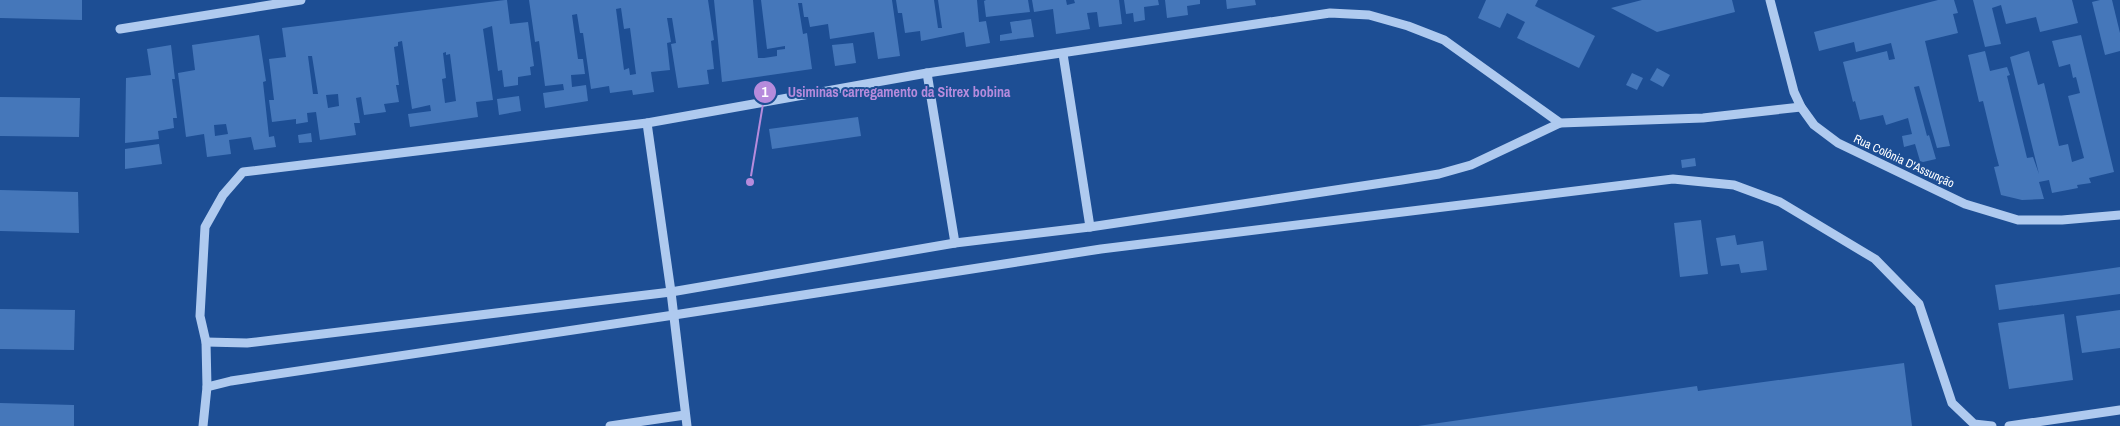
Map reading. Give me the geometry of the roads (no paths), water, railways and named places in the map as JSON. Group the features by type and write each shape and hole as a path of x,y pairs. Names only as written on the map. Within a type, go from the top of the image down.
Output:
{"street":[{"path":"120,29 300,0"},
{"name":"Rua Colônia D'Assunção","path":"1770,0 1794,92 1801,108 1814,125 1838,143 1964,204 2018,220 2062,220 2120,215"},
{"path":"203,426 207,386 206,342 200,316 205,227 222,195 243,172 647,123 927,73 1330,14 1369,15 1408,26 1444,40 1560,123"},
{"path":"1063,54 1090,227"},
{"path":"927,73 955,243"},
{"path":"206,342 247,342 672,292 955,243 1090,227 1439,174 1471,165 1560,123 1703,118 1801,108"},
{"path":"647,123 672,292 687,426"},
{"path":"207,386 1101,248 1673,179 1734,185 1780,202 1875,259 1919,304 1952,403 1974,424 1992,426"},
{"path":"2009,426 2120,410"},
{"path":"610,426 685,415"}],"place":[{"name":"Usiminas carregamento da Sitrex bobina","path":"750,182"}]}
